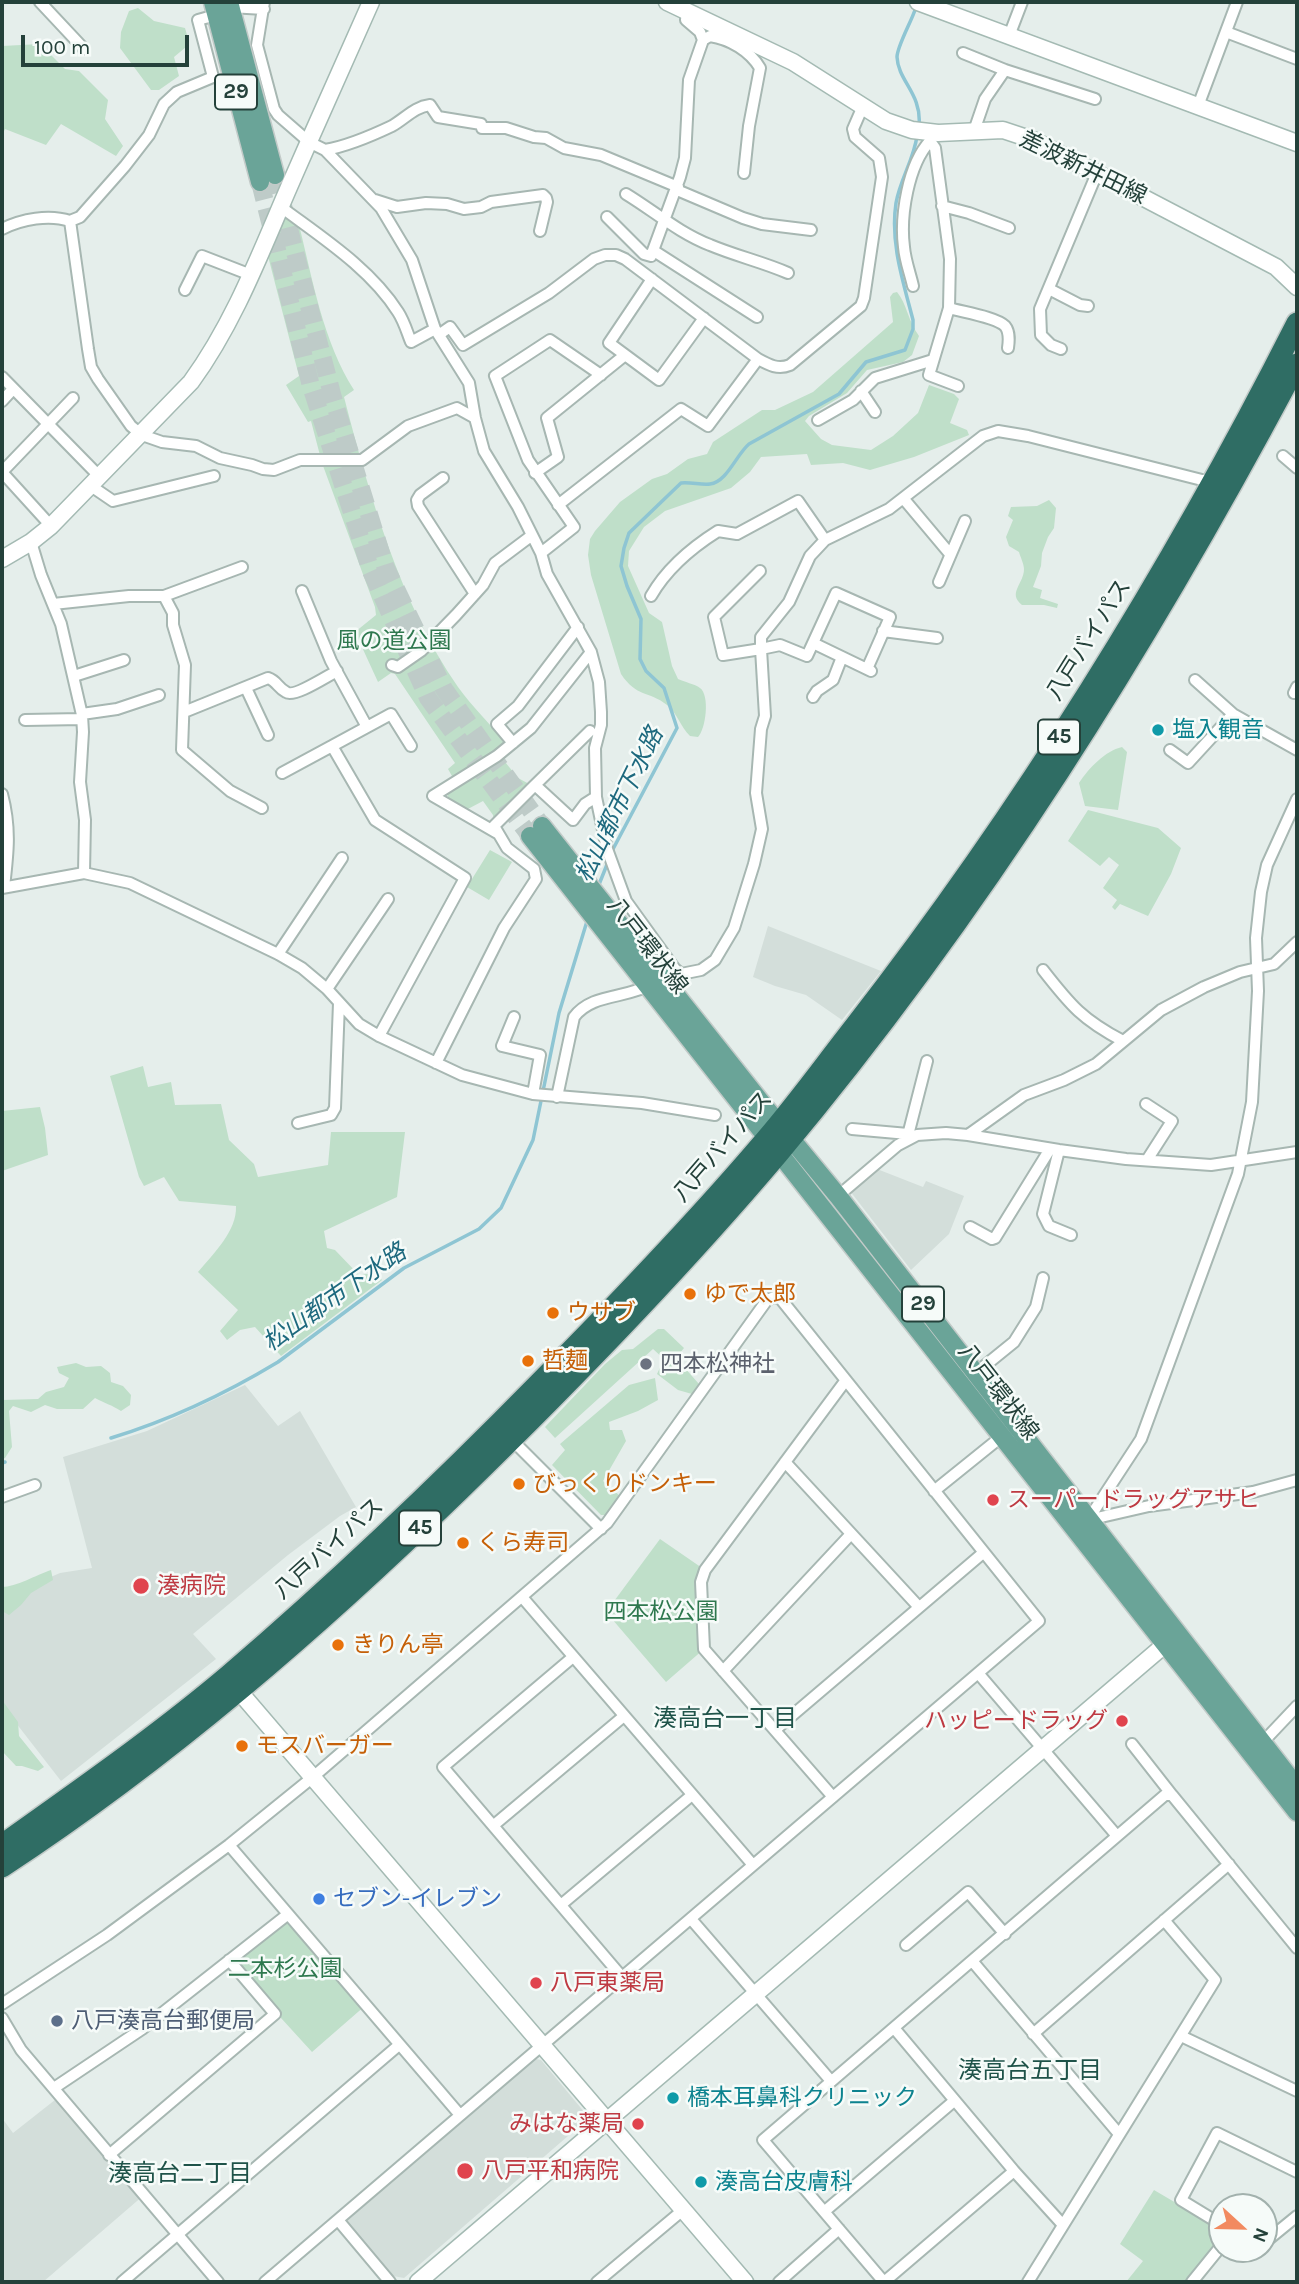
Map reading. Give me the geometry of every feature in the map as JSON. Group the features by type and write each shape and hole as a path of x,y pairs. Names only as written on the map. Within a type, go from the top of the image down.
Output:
{"highway":[{"name":"八戸バイパス","path":"2,1867 97,1802 232,1684 495,1428 779,1138 1024,792 1100,673 1248,420 1297,323"},
{"name":"八戸バイパス","path":"2,1845 232,1684 353,1591 512,1440 656,1289 779,1138 911,984 1043,798 1130,660 1243,465 1297,364"}],"main road":[{"name":"29","path":"222,6 267,178"},
{"name":"八戸環状線","path":"536,831 662,978 1001,1437 1297,1787"},
{"name":"八戸環状線","path":"779,1138 838,1196 977,1372 1088,1520 1297,1812"}],"street":[{"path":"40,2 83,49"},
{"path":"2,558 31,542 51,526 142,435 191,382 210,356 251,275 371,2"},
{"name":"差波新井田線","path":"667,2 732,37 793,62 886,121 930,137 1003,130 1023,137 1276,267 1297,287"},
{"path":"918,2 1297,143"},
{"path":"1009,36 1022,2"},
{"path":"1198,106 1237,2"},
{"path":"2,229 16,222 61,218 70,221 80,217 149,135 164,104 177,92 213,78 198,20 222,6 264,6 257,45 274,109 309,142 325,150 381,208 412,260 438,332 469,383 484,451 518,507 541,553 547,574 591,652 599,682 601,712 595,748 596,797 607,849 626,901 662,978"},
{"path":"607,217 644,254 651,256 685,159 689,80 703,40 700,32 687,20 687,11"},
{"path":"1226,32 1297,59"},
{"path":"703,40 710,36 732,37 756,60 760,68 749,126 744,173"},
{"path":"963,53 1005,70 1094,99"},
{"path":"974,131 985,100 1005,70"},
{"path":"325,150 343,147 394,124 419,107 430,105 438,117 481,124 482,128 506,128 546,138 564,148 601,155 752,221 811,230"},
{"path":"281,206 348,258 385,295 399,314 411,342 450,327 463,345 549,293 594,259 615,255 625,259 758,359 774,367 783,368 861,306 864,298 882,177 879,158 855,136 853,129 863,106"},
{"path":"930,137 935,148 950,259 949,308 929,375 958,386"},
{"path":"913,286 904,247 905,204 910,181 930,137"},
{"path":"1061,349 1051,345 1041,335 1040,309 1097,173"},
{"path":"626,194 665,221 711,246 762,261 788,273"},
{"path":"372,199 397,206 426,203 447,204 464,209 481,207 491,202 543,195 547,202 540,231"},
{"path":"942,206 1009,228"},
{"path":"70,221 92,367 131,426 142,435 162,442 196,446 220,458 274,470 300,460 362,460 408,426 457,408 475,418"},
{"path":"654,251 757,317"},
{"path":"185,290 202,256 251,275"},
{"path":"652,279 609,343 625,355 659,380 704,318"},
{"path":"1049,289 1080,305 1088,306"},
{"path":"949,308 998,322 1006,327 1009,336 1008,348"},
{"path":"541,553 574,527 527,460 495,376 550,340 601,375"},
{"path":"535,472 558,457 547,418 625,355"},
{"path":"558,505 681,409 708,426 758,359"},
{"path":"818,420 853,400 875,378 933,360"},
{"path":"2,377 48,424 113,501 214,476"},
{"path":"2,401 13,389"},
{"path":"861,391 875,412"},
{"path":"51,526 2,472 73,398"},
{"path":"557,1097 574,1017 580,1009 591,1002 632,994 662,978 701,970 715,960 734,928 762,829 757,793 761,729 765,716 761,637 789,602 810,556 825,540 889,509 983,436 998,431 1213,481 1225,478 1243,465"},
{"path":"1283,456 1297,468"},
{"path":"443,478 420,495 418,506 475,594"},
{"path":"903,498 950,554"},
{"path":"651,596 692,547 718,531 737,534 798,502 825,540"},
{"path":"939,582 965,521"},
{"path":"392,665 398,667 421,651 483,585 495,563 531,536"},
{"path":"31,542 61,624 82,717 80,782 85,820 84,873"},
{"path":"53,604 130,596 164,596 242,567"},
{"path":"760,571 714,617 723,655 780,645 807,656 836,593 890,617 869,670 813,643"},
{"path":"302,591 337,671 368,727"},
{"path":"164,596 173,613 174,634 185,665 181,750 230,792 262,808"},
{"path":"513,743 497,724 518,706 578,627"},
{"path":"883,631 937,638"},
{"path":"496,833 433,796 497,756 531,728 591,652"},
{"path":"813,697 833,680 842,657"},
{"path":"74,676 124,660"},
{"path":"184,712 268,678 277,682 286,692 294,694 337,671"},
{"path":"1195,680 1233,714 1297,750"},
{"path":"246,688 268,735"},
{"path":"25,720 82,717 159,695"},
{"path":"282,773 391,714 411,746"},
{"path":"1170,750 1188,763 1233,714"},
{"path":"436,1063 504,928 536,880 534,869 507,848 494,826 590,731"},
{"path":"332,746 375,820 465,877 380,1036"},
{"path":"535,785 573,820 585,804 596,797"},
{"path":"2,794 9,834 3,887 84,873 130,883 278,954 302,968 327,989 359,1024 463,1075 533,1094 642,1103 715,1115"},
{"path":"1088,1520 1141,1439 1242,1160 1252,1102 1256,1046 1256,938 1261,892 1267,865 1297,799"},
{"path":"278,954 342,858"},
{"path":"327,989 388,899"},
{"path":"968,1135 1024,1095 1065,1080 1096,1064 1161,1010 1240,972 1274,964 1297,942"},
{"path":"1043,970 1080,1014 1095,1026 1124,1041"},
{"path":"298,1123 331,1115 335,1108 340,1003"},
{"path":"514,1017 502,1046 540,1055 533,1094"},
{"path":"838,1196 908,1136 926,1061"},
{"path":"1146,1104 1172,1121 1147,1160"},
{"path":"852,1129 908,1136 946,1133 968,1135 1054,1150 1211,1165 1297,1152"},
{"path":"970,1227 992,1239 995,1238 1054,1150"},
{"path":"1054,1150 1043,1214 1049,1226 1071,1235"},
{"path":"977,1372 1014,1342 1036,1307 1043,1278"},
{"path":"2,2004 107,1935 229,1844 313,1776 601,1529 767,1300 779,1298 1039,1621 265,2282"},
{"path":"833,1797 704,1649 701,1582 705,1570 846,1380"},
{"path":"934,1490 1001,1437"},
{"path":"512,1440 601,1529"},
{"path":"785,1462 918,1606"},
{"path":"1088,1520 1149,1506 1253,1492 1297,1480"},
{"path":"2,1497 35,1485"},
{"path":"723,1671 851,1534"},
{"path":"775,1730 918,1606 984,1553"},
{"path":"522,1597 753,1865"},
{"path":"418,2282 1172,1639"},
{"path":"573,1657 443,1767 622,1977"},
{"path":"978,1673 1117,1836"},
{"path":"232,1684 745,2282"},
{"path":"1262,1743 1297,1706"},
{"path":"494,1825 624,1716"},
{"path":"1132,1744 1297,1948"},
{"path":"562,1904 692,1795"},
{"path":"1014,2171 884,2282 763,2140 1165,1795 1172,1795"},
{"path":"229,1844 460,2115"},
{"path":"1033,2034 1229,1864"},
{"path":"906,1945 968,1892 1005,1934"},
{"path":"54,2088 142,2029 287,1914"},
{"path":"691,1919 831,2081"},
{"path":"1028,2282 1215,1980 1164,1920"},
{"path":"109,2155 275,2014 229,1961"},
{"path":"973,1962 1119,2134"},
{"path":"2,2018 22,2050 218,2282"},
{"path":"894,2028 1063,2225"},
{"path":"1181,2036 1297,2091"},
{"path":"122,2282 399,2045"},
{"path":"825,2211 954,2101"},
{"path":"1208,2216 1181,2200 1217,2133 1297,2172"},
{"path":"601,2281 683,2210"},
{"path":"1278,2232 1296,2219"},
{"path":"338,2220 390,2282"},
{"path":"779,2282 839,2229"},
{"path":"1192,2282 1208,2262"}],"shaded area":[{"path":"768,926 881,971 842,1020 806,995 753,977"},
{"path":"877,1169 923,1187 926,1181 964,1196 949,1234 911,1270 850,1191"},
{"name":"湊病院","path":"245,1385 278,1426 300,1411 356,1507 288,1555 193,1634 216,1659 61,1781 2,1705 2,1598 60,1573 92,1568 63,1457 147,1431"},
{"name":"八戸平和病院","path":"536,2059 541,2060 585,2113 583,2123 404,2278 393,2276 346,2220"},
{"path":"60,2096 144,2195 43,2282 2,2282 2,2118 13,2133"}],"green space":[{"path":"138,8 154,21 185,28 187,35 186,47 174,57 179,76 159,90 151,90 120,48 121,32 129,11"},
{"path":"40,44 65,69 79,71 108,100 105,119 123,146 116,156 61,124 46,145 5,129 2,135 2,46"},
{"name":"風の道公園","path":"284,217 299,225 327,331 354,390 344,397 364,471 403,584 437,654 458,687 506,744 497,752 518,778 531,785 494,822 493,815 483,801 466,810 449,802 447,793 457,785 448,769 455,763 395,674 391,673 378,682 355,632 376,615 375,607 322,463 311,421 308,422 286,385 299,376 268,256"},
{"path":"897,292 919,336 912,355 903,362 867,370 847,393 805,421 821,439 832,445 871,450 893,436 918,413 929,385 954,394 959,399 950,423 967,430 969,435 914,457 870,470 843,463 811,465 807,454 761,457 750,472 731,488 665,511 644,527 629,551 628,566 649,613 662,622 672,666 678,679 700,688 705,697 706,712 701,733 698,737 690,736 667,705 632,687 621,674 591,575 588,555 590,539 620,502 652,479 667,474 688,459 707,454 713,442 762,410 775,410 813,392 893,322 890,297"},
{"path":"1049,500 1056,508 1054,528 1042,553 1041,566 1033,587 1042,590 1040,598 1058,604 1057,608 1022,605 1016,592 1024,567 1019,552 1009,546 1006,537 1013,520 1008,516 1011,507 1037,506"},
{"path":"1122,747 1127,752 1118,810 1085,806 1079,783 1098,761"},
{"path":"1088,810 1158,828 1181,848 1171,874 1148,916 1120,904 1115,910 1112,907 1117,900 1103,888 1119,865 1109,857 1100,866 1068,841"},
{"path":"490,850 512,862 489,900 467,887"},
{"path":"143,1066 148,1087 171,1082 175,1105 221,1104 229,1140 254,1164 258,1177 328,1165 331,1132 405,1132 397,1197 324,1231 327,1248 335,1250 359,1275 375,1273 382,1280 281,1356 255,1327 240,1330 227,1340 220,1331 238,1310 198,1272 229,1233 236,1206 179,1201 164,1177 144,1186 139,1177 110,1076"},
{"path":"40,1107 48,1155 2,1171 2,1111"},
{"path":"658,1329 664,1329 684,1348 676,1358 699,1384 692,1394 678,1390 657,1374 664,1359 653,1349 555,1438 545,1427 605,1364 622,1350 633,1349"},
{"path":"76,1363 86,1367 101,1366 110,1373 111,1382 123,1386 131,1395 130,1405 121,1411 95,1398 83,1409 57,1409 45,1405 31,1412 13,1406 9,1411 12,1447 2,1459 2,1400 38,1399 46,1392 64,1387 69,1378 59,1373 57,1367"},
{"path":"655,1378 658,1400 609,1422 610,1430 622,1430 626,1441 603,1481 620,1496 606,1515 601,1515 552,1465 565,1450 560,1444 629,1385"},
{"name":"四本松公園","path":"660,1539 705,1570 704,1649 666,1682 606,1612"},
{"path":"51,1570 53,1580 31,1593 9,1615 2,1611 2,1587 20,1583"},
{"path":"2,1700 18,1722 19,1736 44,1767 38,1771 16,1766 2,1751"},
{"name":"二本杉公園","path":"287,1915 366,2005 312,2052 229,1961"},
{"path":"1154,2190 1208,2222 1208,2254 1185,2282 1126,2282 1143,2261 1120,2244"}],"waterway":[{"name":"松山都市下水路","path":"915,10 897,57 898,66 917,105 919,125"},
{"name":"松山都市下水路","path":"612,851 677,728 664,688 646,671 640,659 641,619 621,566 629,533 681,483 716,482 749,444 839,394 866,362 905,350 913,329 913,320 898,262 895,218 898,194 917,136"},
{"name":"松山都市下水路","path":"598,887 608,862"},
{"name":"松山都市下水路","path":"111,1438 197,1405 278,1362 404,1268 479,1229 501,1208 533,1140 559,1013 588,918"}],"tunnel":[{"path":"275,175 333,398 385,566 444,689 542,826"},
{"path":"260,182 311,386 371,571 428,698 530,836"}],"place":[{"name":"塩入観音","path":"1158,730"},
{"name":"ゆで太郎","path":"690,1294"},
{"name":"ウサブ","path":"553,1313"},
{"name":"哲麺","path":"528,1361"},
{"name":"四本松神社","path":"646,1364"},
{"name":"びっくりドンキー","path":"519,1484"},
{"name":"スーパードラッグアサヒ","path":"993,1500"},
{"name":"くら寿司","path":"463,1543"},
{"name":"湊病院","path":"141,1586"},
{"name":"きりん亭","path":"338,1645"},
{"name":"ハッピードラッグ","path":"1122,1721"},
{"name":"モスバーガー","path":"242,1746"},
{"name":"セブン-イレブン","path":"319,1899"},
{"name":"八戸東薬局","path":"536,1983"},
{"name":"八戸湊高台郵便局","path":"57,2021"},
{"name":"橋本耳鼻科クリニック","path":"673,2098"},
{"name":"みはな薬局","path":"638,2124"},
{"name":"八戸平和病院","path":"465,2171"},
{"name":"湊高台皮膚科","path":"701,2182"}],"district":[{"name":"湊高台一丁目","path":"725,1719"},
{"name":"湊高台五丁目","path":"1030,2071"},
{"name":"湊高台二丁目","path":"180,2174"}]}
